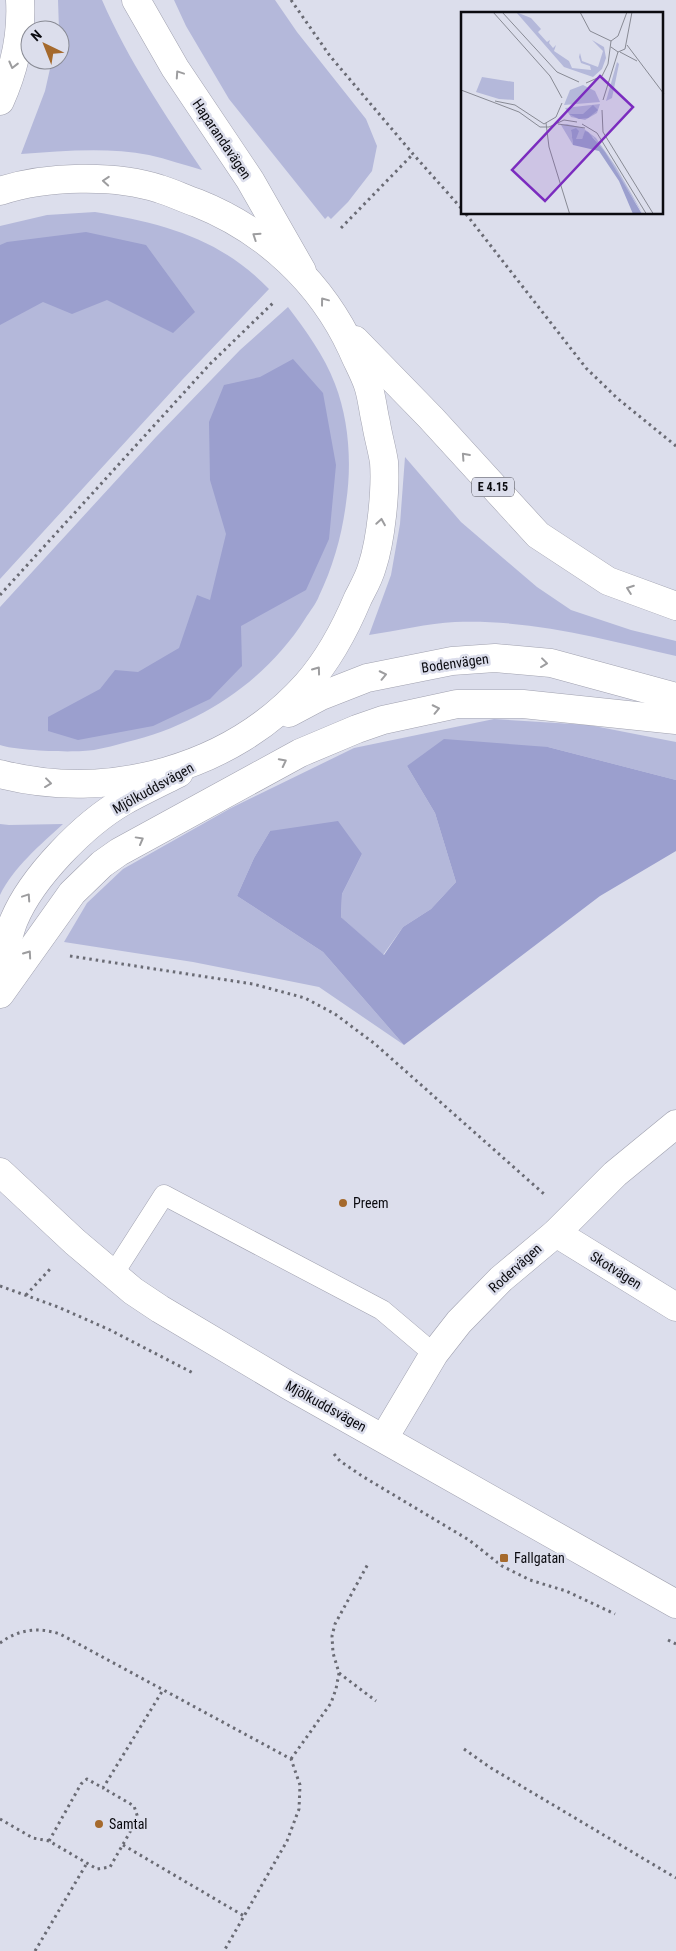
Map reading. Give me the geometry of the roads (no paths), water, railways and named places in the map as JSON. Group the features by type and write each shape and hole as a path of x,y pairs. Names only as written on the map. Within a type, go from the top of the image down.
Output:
{"street":[{"path":"0,102 13,67 21,18 20,0"},
{"name":"Haparandavägen","path":"136,0 174,68 250,180 306,279"},
{"path":"0,191 18,185 71,178 130,182 159,189 223,214 272,246 306,279 341,325 368,385 384,463 382,518 372,567 342,636 307,684 267,721 217,753 162,774 99,785 52,784 0,774"},
{"name":"E 4.15","path":"341,325 431,418 538,535 608,581 676,606"},
{"name":"Bodenvägen","path":"243,738 321,696 367,678 452,660 495,658 551,664 676,697"},
{"path":"0,994 72,893 102,864 119,852 251,778 300,753 357,729 383,720 457,704 523,704 676,720"},
{"name":"Mjölkuddsvägen","path":"0,976 13,921 24,900 52,863 83,831 123,802 217,753"},
{"name":"Rodervägen","path":"384,1438 434,1354 459,1322 556,1233 614,1174 676,1124"},
{"name":"Mjölkuddsvägen","path":"0,1172 75,1242 134,1291 160,1309 288,1385 676,1604"},
{"name":"Skotvägen","path":"556,1233 676,1307"}],"lane":[{"path":"114,1273 164,1195 382,1310 434,1354"}],"place":[{"name":"Preem","path":"343,1203"},
{"name":"Fallgatan","path":"504,1558"},
{"name":"Samtal","path":"99,1824"}]}
